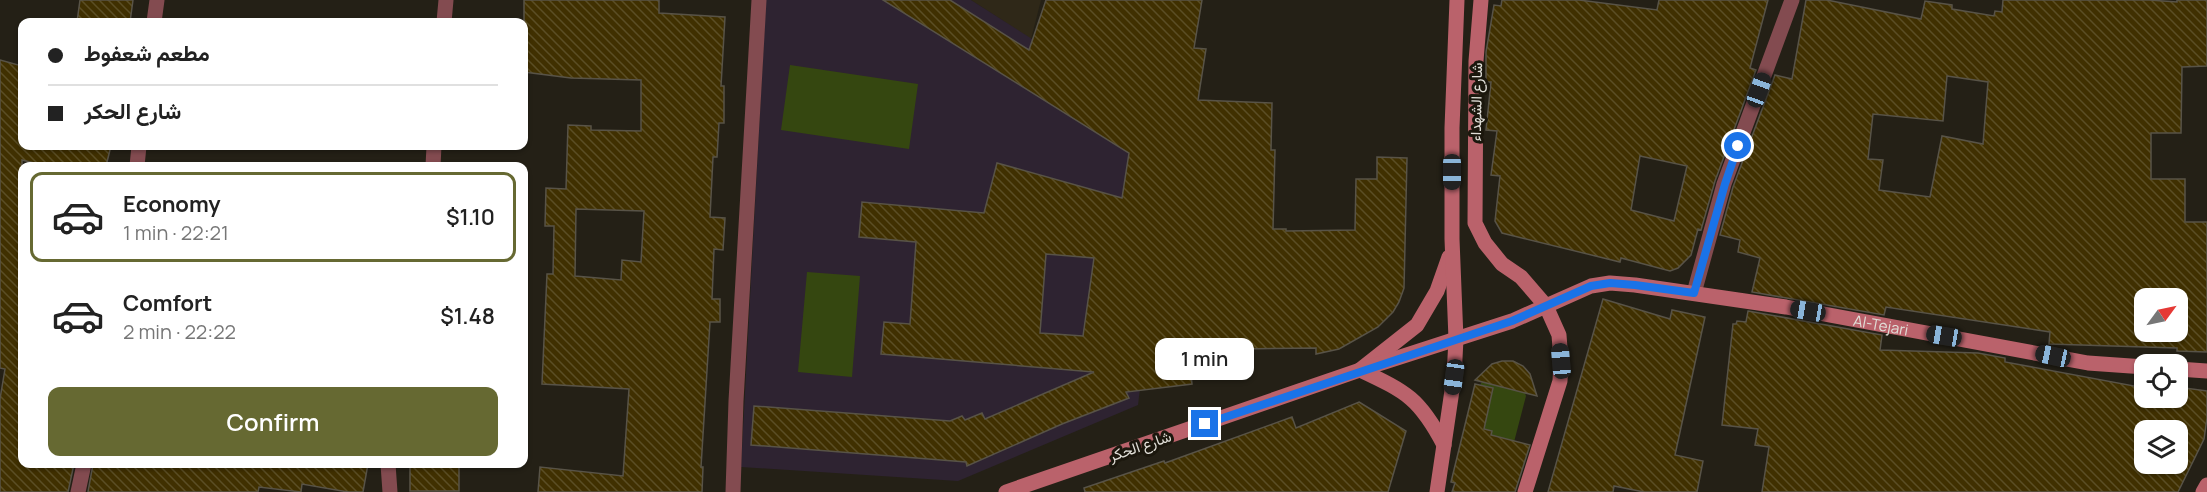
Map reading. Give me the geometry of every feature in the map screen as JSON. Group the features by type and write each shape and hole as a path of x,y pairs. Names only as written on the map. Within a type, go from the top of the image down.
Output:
{"street":[{"path":"155,18 157,0"},
{"path":"444,18 446,0"},
{"path":"733,492 759,0"},
{"name":"شارع الشهداء","path":"1437,492 1454,377 1456,339 1452,239 1452,128 1457,0"},
{"name":"شارع الشهداء","path":"1481,0 1476,61 1475,223 1485,243 1496,257 1521,277 1546,306 1559,335 1560,381 1525,492"},
{"path":"1694,293 1725,184 1792,0"},
{"path":"1444,445 1431,420 1418,403 1392,385 1360,370 1417,325 1437,291 1446,269 1452,239"},
{"name":"Al-Tejari","path":"1546,306 1591,286 1610,283 1797,309 2088,363 2134,366"},
{"name":"شارع الحكر","path":"1006,492 1360,370 1512,321 1546,306"},
{"path":"2188,370 2207,371"},
{"path":"78,492 83,468"},
{"path":"388,468 390,492"},
{"path":"2203,492 2207,485"}],"shaded area":[{"path":"766,0 971,0 1151,115 1170,141 1138,405 958,481 741,467"},
{"path":"971,0 1041,0 1031,39"}],"green space":[{"path":"790,65 918,84 909,149 781,130"},
{"path":"807,272 860,276 852,377 798,372"},
{"path":"1494,373 1521,382 1526,396 1501,492 1454,492 1481,383"}],"building":[{"path":"80,0 133,0 131,18 78,18"},
{"path":"524,0 659,0 659,13 725,17 721,86 724,86 724,123 719,123 717,157 713,157 710,217 725,218 723,250 714,249 712,299 720,299 720,322 710,322 701,467 703,467 702,492 538,492 540,467 623,476 629,389 542,384 547,274 553,274 554,226 545,226 546,188 566,189 568,125 591,126 591,130 641,131 641,80 571,78 528,73 528,18 524,18","holes":["576,209 644,211 641,262 622,260 621,280 575,276"]},
{"path":"883,0 950,0 1029,50 1046,0 1202,0 1194,48 1206,49 1198,100 1272,103 1271,150 1275,150 1273,229 1286,229 1286,231 1355,230 1356,179 1377,179 1377,157 1407,158 1404,288 1399,302 1393,312 1378,327 1339,349 1316,354 1316,348 1240,349 1241,355 1190,364 1192,384 1126,392 1129,398 1062,424 967,466 966,462 751,445 754,406 950,421 962,416 965,420 982,413 985,419 1094,372 881,354 884,322 910,324 916,242 859,237 862,202 984,213 997,163 1122,198 1129,153","holes":["1046,254 1094,258 1083,336 1040,333"]},
{"path":"1502,0 1579,0 1657,10 1659,0 1768,0 1750,68 1756,70 1715,181 1701,230 1698,229 1691,255 1678,268 1670,271 1621,258 1620,262 1502,233 1495,221 1500,176 1491,175 1497,131 1486,130 1491,82 1486,82 1486,52 1494,5 1501,6","holes":["1640,156 1687,166 1674,221 1631,210"]},
{"path":"1806,0 1827,0 1921,19 1925,1 1952,5 1952,9 1994,16 1995,11 2002,12 2003,0 2177,2 2177,0 2207,0 2207,66 2182,67 2181,133 2151,133 2151,179 2185,179 2185,222 2207,222 2207,352 2177,351 2177,348 2049,344 2050,332 1886,307 1884,315 1752,292 1760,258 1738,252 1740,240 1720,235 1733,187 1775,75 1792,79","holes":["1947,76 1988,82 1983,144 1942,136 1930,197 1879,190 1883,160 1868,159 1873,114 1943,121"]},
{"path":"0,60 18,65 18,150 110,150 107,162 30,162 22,160 18,162 18,468 73,468 68,492 0,492 0,399 5,369 0,368"},
{"path":"1603,299 1670,319 1672,310 1705,317 1675,455 1703,461 1697,492 1644,492 1614,486 1613,492 1548,492"},
{"path":"1748,311 1882,335 1880,350 1978,353 2005,358 2005,362 2134,386 2134,408 2188,408 2188,388 2207,391 2204,439 2188,472 2188,420 2134,420 2134,474 2187,474 2178,492 1762,492 1769,447 1755,445 1758,429 1722,425 1733,324 1737,321 1746,322"},
{"path":"1513,361 1523,366 1530,374 1537,396 1475,380 1492,364"},
{"path":"1475,384 1493,388 1484,429 1492,431 1491,435 1530,445 1515,492 1452,492 1455,483 1451,482"},
{"path":"1359,402 1406,431 1388,492 1085,492 1084,488 1164,461 1165,463 1292,417 1296,428"},
{"path":"92,468 367,468 363,492 348,492 302,484 301,492 259,487 258,492 88,492"},
{"path":"410,468 459,468 459,491 410,491"}],"route":[{"path":"1205,424 1360,370 1512,321 1591,286 1610,283 1694,293 1738,146"}]}
